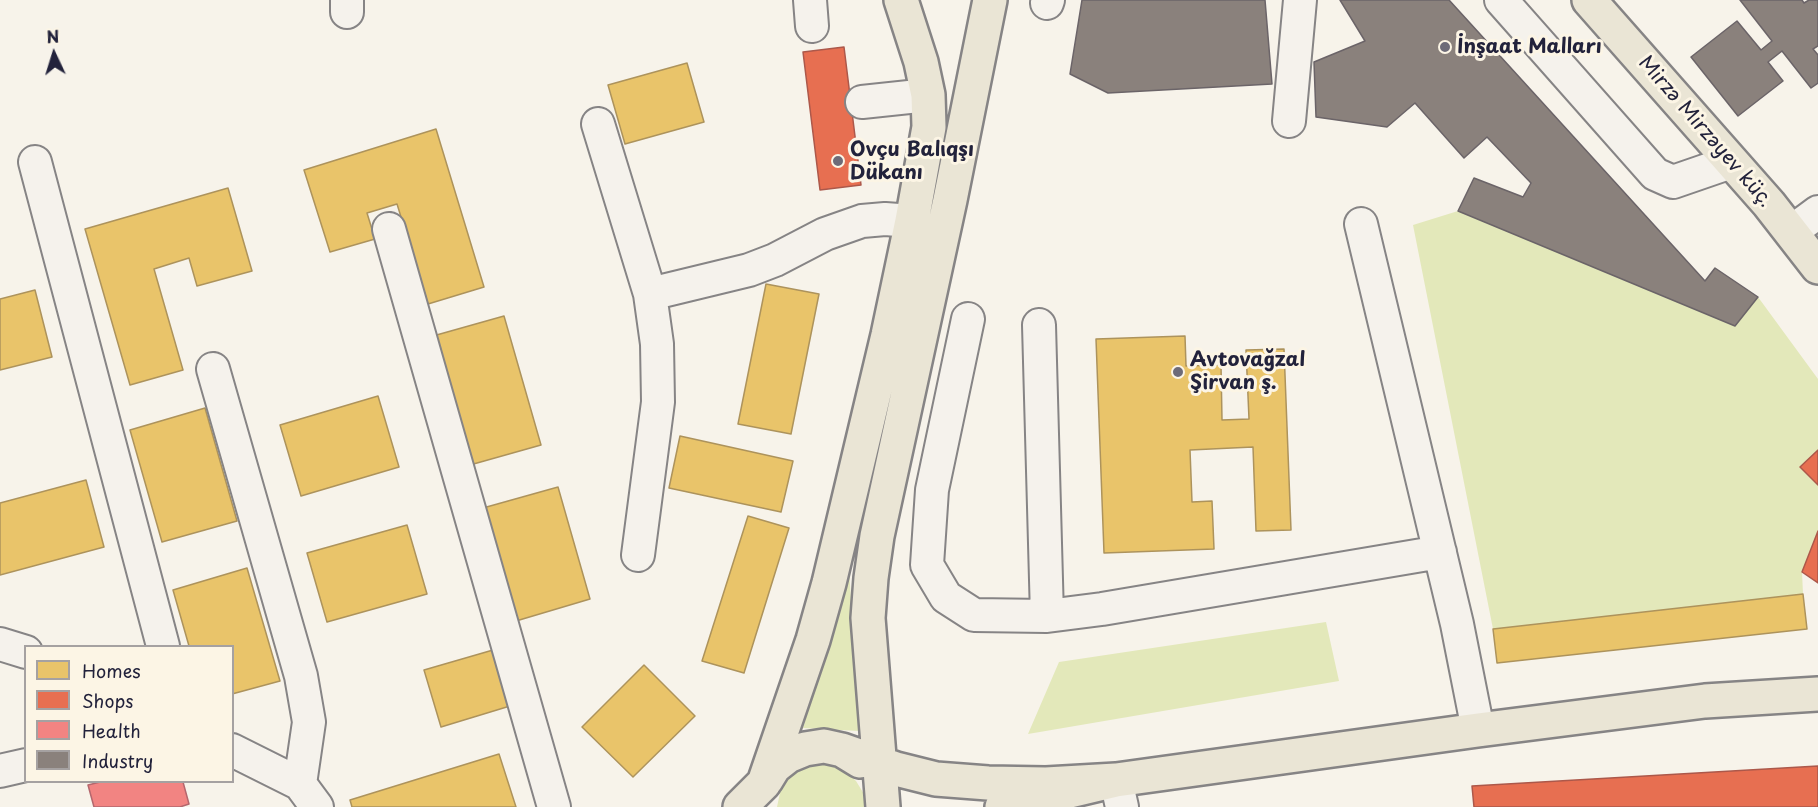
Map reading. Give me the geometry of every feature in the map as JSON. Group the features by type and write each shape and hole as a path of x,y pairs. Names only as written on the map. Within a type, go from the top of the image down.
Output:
{"main road":[{"path":"756,801 813,640 829,583 888,335 912,221 929,127 927,94 921,62 901,0"},
{"path":"883,807 868,618 877,536 950,200 990,0"},
{"name":"Mirzə Mirzəyev küç.","path":"1589,0 1731,162 1818,267"},
{"path":"1002,807 1119,794 1478,730 1705,701 1818,694"},
{"path":"756,801 774,767 788,756 805,749 824,746 936,779 1046,784 1119,794"},
{"path":"842,750 858,759 871,773 880,789 883,807"}],"street":[{"path":"1289,121 1300,0"},
{"path":"1501,0 1655,174 1673,182 1731,162"},
{"path":"862,102 927,94"},
{"path":"598,124 650,294 657,344 658,402 638,555"},
{"path":"35,162 163,645"},
{"path":"1791,232 1818,212"},
{"path":"650,294 748,270 775,260 825,234 862,221 885,219 912,221"},
{"path":"1361,224 1457,624 1478,730"},
{"path":"389,229 554,807"},
{"path":"968,319 932,490 927,565 946,597 974,615 1047,616 1101,609 1440,552"},
{"path":"1039,325 1047,616"},
{"path":"213,369 301,676 309,722 309,795"},
{"path":"0,644 24,651"},
{"path":"234,751 309,795"},
{"path":"0,771 24,765"}],"green space":[{"path":"1458,211 1735,325 1758,297 1818,379 1818,450 1800,467 1818,485 1818,531 1802,572 1803,594 1493,629 1413,225"},
{"path":"849,568 859,731 803,728"},
{"path":"1326,622 1339,681 1028,734 1059,662"},
{"path":"817,764 832,765 845,771 856,781 864,794 866,807 777,807 781,788 790,776 803,768"}],"building: Homes":[{"path":"687,63 704,122 625,144 608,85"},
{"path":"436,129 484,287 428,304 397,204 367,213 375,239 330,252 304,170"},
{"path":"228,188 252,271 197,286 189,258 154,269 183,370 130,385 85,229"},
{"path":"766,284 819,294 791,434 738,424"},
{"path":"35,290 52,357 0,370 0,299"},
{"path":"504,316 541,445 470,465 433,336"},
{"path":"1185,336 1186,366 1221,365 1222,420 1249,419 1246,350 1284,349 1291,530 1256,531 1253,447 1190,450 1192,502 1212,501 1214,549 1104,553 1096,339"},
{"path":"378,396 399,467 301,496 280,425"},
{"path":"205,408 237,521 162,542 130,430"},
{"path":"680,436 793,461 781,512 669,488"},
{"path":"86,480 104,547 0,575 0,503"},
{"path":"558,487 590,599 516,621 483,508"},
{"path":"748,516 789,528 744,673 702,661"},
{"path":"407,525 427,594 327,622 307,553"},
{"path":"247,568 280,681 234,693 234,645 189,645 173,590"},
{"path":"1803,594 1807,629 1497,663 1493,629"},
{"path":"493,650 510,706 441,727 424,670"},
{"path":"644,665 695,716 633,777 582,727"},
{"path":"499,754 516,807 352,807 350,800"}],"building: Shops":[{"path":"844,47 861,185 820,190 803,52"},
{"path":"1818,450 1818,485 1800,467"},
{"path":"1818,531 1818,583 1802,572"},
{"path":"1818,766 1818,807 1474,807 1472,786"}],"building: Health":[{"path":"96,783 183,783 189,804 180,807 94,807 88,785"}],"building: Industry":[{"path":"1082,0 1265,0 1272,84 1108,93 1070,74"},
{"path":"1340,0 1449,0 1705,281 1715,268 1758,297 1735,326 1458,211 1474,178 1523,197 1531,183 1487,137 1464,158 1415,103 1387,127 1316,117 1314,62 1365,41"},
{"path":"1740,0 1802,0 1804,3 1809,0 1818,0 1818,46 1813,49 1818,55 1818,83 1811,88 1782,51 1768,62 1783,81 1738,116 1691,57 1737,21 1761,50 1772,41"}],"place":[{"name":"İnşaat Malları","path":"1445,47"},
{"name":"Ovçu Balıqşı Dükanı","path":"838,161"},
{"name":"Avtovağzal Şirvan ş.","path":"1178,372"}]}
